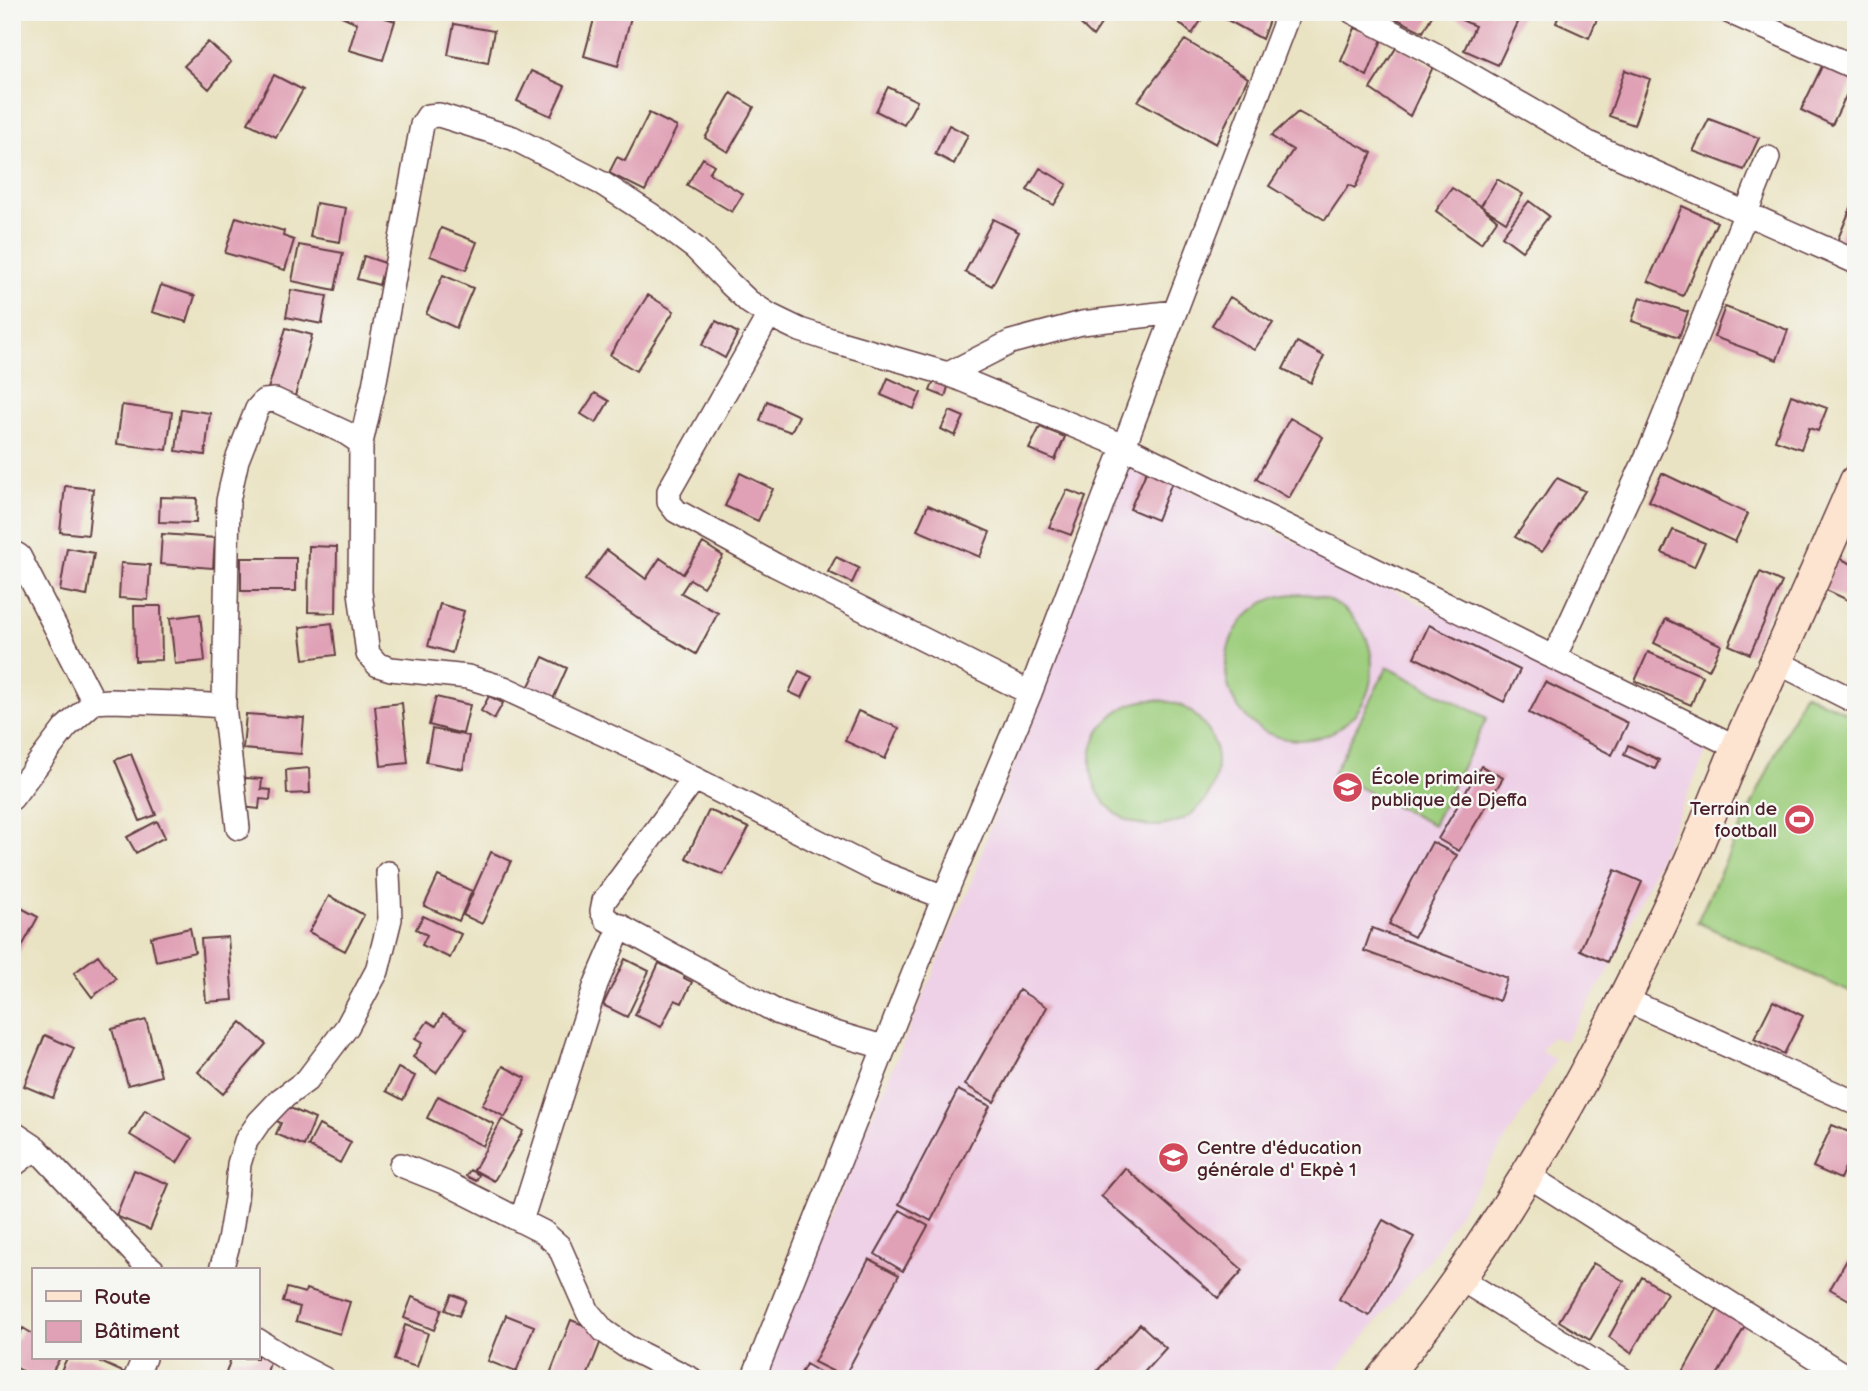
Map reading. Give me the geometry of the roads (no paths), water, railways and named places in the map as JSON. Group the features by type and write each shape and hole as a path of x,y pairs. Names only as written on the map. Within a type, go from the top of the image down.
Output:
{"street":[{"path":"753,1379 883,1046 1030,693 1289,12"},
{"path":"1353,12 1434,54 1590,144 1856,262"},
{"path":"1730,12 1856,68"},
{"path":"944,897 878,872 634,748 504,688 468,677 391,669 378,665 369,654 360,592 360,443 374,386 422,125 428,116 439,115 513,138 603,184 695,248 749,302 800,330 948,374 1123,446 1738,748"},
{"path":"1554,658 1654,441 1768,158"},
{"path":"948,374 1011,342 1082,323 1175,312"},
{"path":"769,315 669,491 669,502 676,511 775,565 1030,693"},
{"path":"238,828 224,706 228,500 237,460 257,409 264,401 275,400 346,433 360,443"},
{"path":"1382,1379 1401,1366 1527,1175 1624,999 1686,871 1856,481"},
{"path":"12,552 19,556 94,702"},
{"path":"1777,662 1856,702"},
{"path":"12,798 66,727 94,702 178,702 224,706"},
{"path":"694,779 604,901 602,911 606,919 779,1013 835,1033 883,1046"},
{"path":"222,1268 229,1241 239,1164 246,1141 259,1122 280,1100 307,1080 347,1027 377,971 390,919 388,873"},
{"path":"521,1221 596,984 621,926"},
{"path":"1624,999 1856,1103"},
{"path":"12,1132 36,1148 151,1268"},
{"path":"12,1166 36,1148"},
{"path":"401,1165 446,1184 542,1232 559,1246 588,1312 604,1331 628,1347 691,1379"},
{"path":"1527,1175 1850,1379"},
{"path":"1459,1278 1622,1379"},
{"path":"259,1341 324,1379"},
{"path":"135,1379 143,1360"}],"place":[{"name":"École primaire publique de Djeffa","path":"1348,788"},
{"name":"Terrain de football","path":"1800,819"},
{"name":"Centre d'éducation générale d' Ekpè 1","path":"1174,1158"}]}
